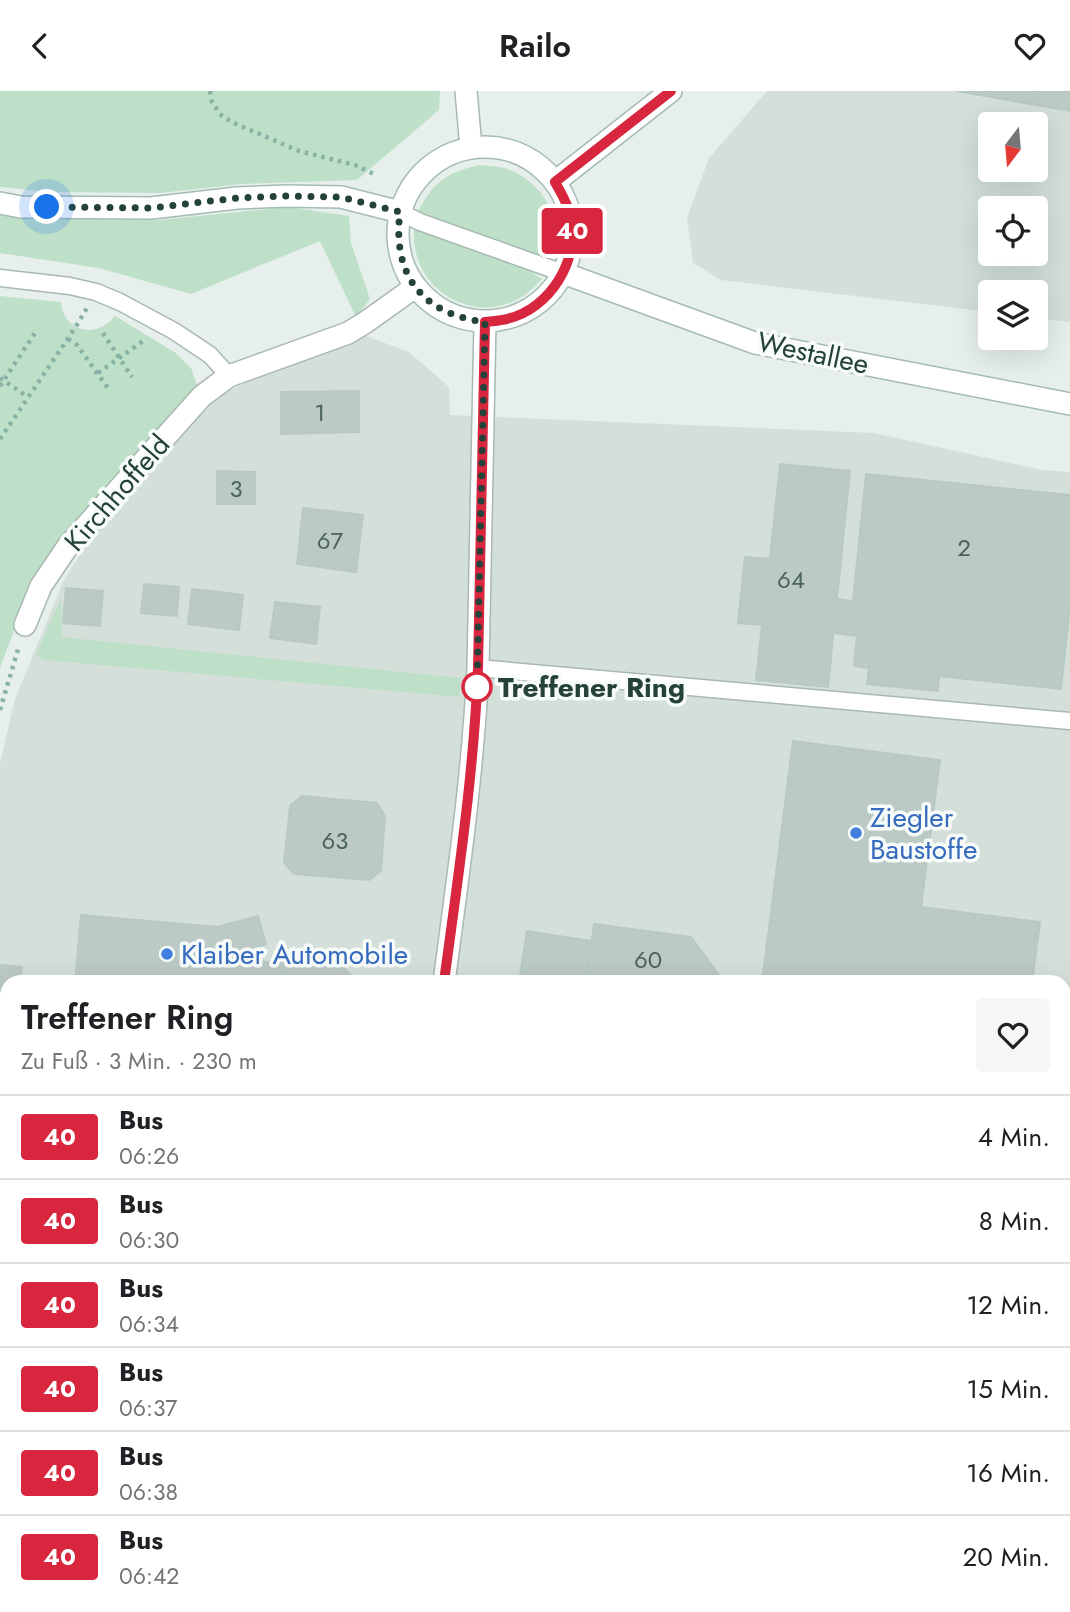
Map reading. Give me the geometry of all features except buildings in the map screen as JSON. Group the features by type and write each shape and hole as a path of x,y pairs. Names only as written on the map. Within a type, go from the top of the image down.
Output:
{"main road":[{"path":"466,91 471,148"},
{"path":"555,182 671,91"},
{"path":"490,147 509,150 526,157 542,168 555,182 571,217 572,237 570,257 549,295 530,309 508,319 485,322 446,313 429,302 415,287 399,252 398,232 400,212 410,189 426,169 447,155 471,148 490,147"},
{"path":"0,203 21,207 151,208 237,198 341,197 400,212"},
{"name":"Westallee","path":"564,272 755,343 1070,404"},
{"name":"Kirchhoffeld","path":"25,625 41,586 68,547 202,395 229,376 348,333 415,287"},
{"path":"445,975 475,724 485,322"}],"lane":[{"path":"400,212 420,222 564,272"},
{"path":"0,278 70,286 96,292 120,302 174,331 210,355 229,376"},
{"path":"478,668 1070,721"}],"path":[{"path":"210,91 212,102 222,116 234,123 299,151 355,165 376,175"},
{"path":"0,439 96,292"},
{"path":"28,397 1,381 35,333"},
{"path":"103,333 132,377"},
{"path":"68,338 77,345 110,391"},
{"path":"98,373 143,341"},
{"path":"0,710 25,625"}],"shaded area":[{"path":"767,91 1070,91 1070,322 1048,319 1048,280 978,280 978,311 721,280 693,263 687,218 709,158"},
{"path":"366,336 409,352 449,387 450,415 874,433 1042,470 1070,472 1070,975 0,975 0,763 15,699 64,580 102,521 218,397 259,375"}],"green space":[{"path":"0,91 440,91 439,110 357,180 242,184 160,193 49,192 0,187"},
{"path":"478,165 510,170 528,181 543,196 549,205 555,225 553,258 543,258 418,211 430,192 442,180"},
{"path":"288,207 349,216 351,243 370,299 356,317 320,241 191,294 99,268 0,253 0,213 29,218 159,220"},
{"path":"414,227 497,254 542,279 521,298 498,306 483,307 456,301 443,294 424,272 416,251"},
{"path":"0,296 61,302 68,321 82,329 99,328 115,316 176,353 191,368 197,385 63,536 29,591 0,668"},
{"path":"61,598 62,637 460,678 460,697 44,660 36,655"}],"bus line":[{"name":"40","path":"445,975 475,724 485,322 508,319 530,309 549,295 564,272 570,257 571,217 555,182 671,91"}],"place":[{"name":"Treffener Ring","path":"477,687"},
{"name":"Ziegler Baustoffe","path":"856,833"},
{"name":"Klaiber Automobile","path":"167,954"}],"route":[{"path":"47,207 151,208 237,198 287,196 341,197 400,212 399,252 415,287 429,302 446,313 485,322 477,687"}]}
